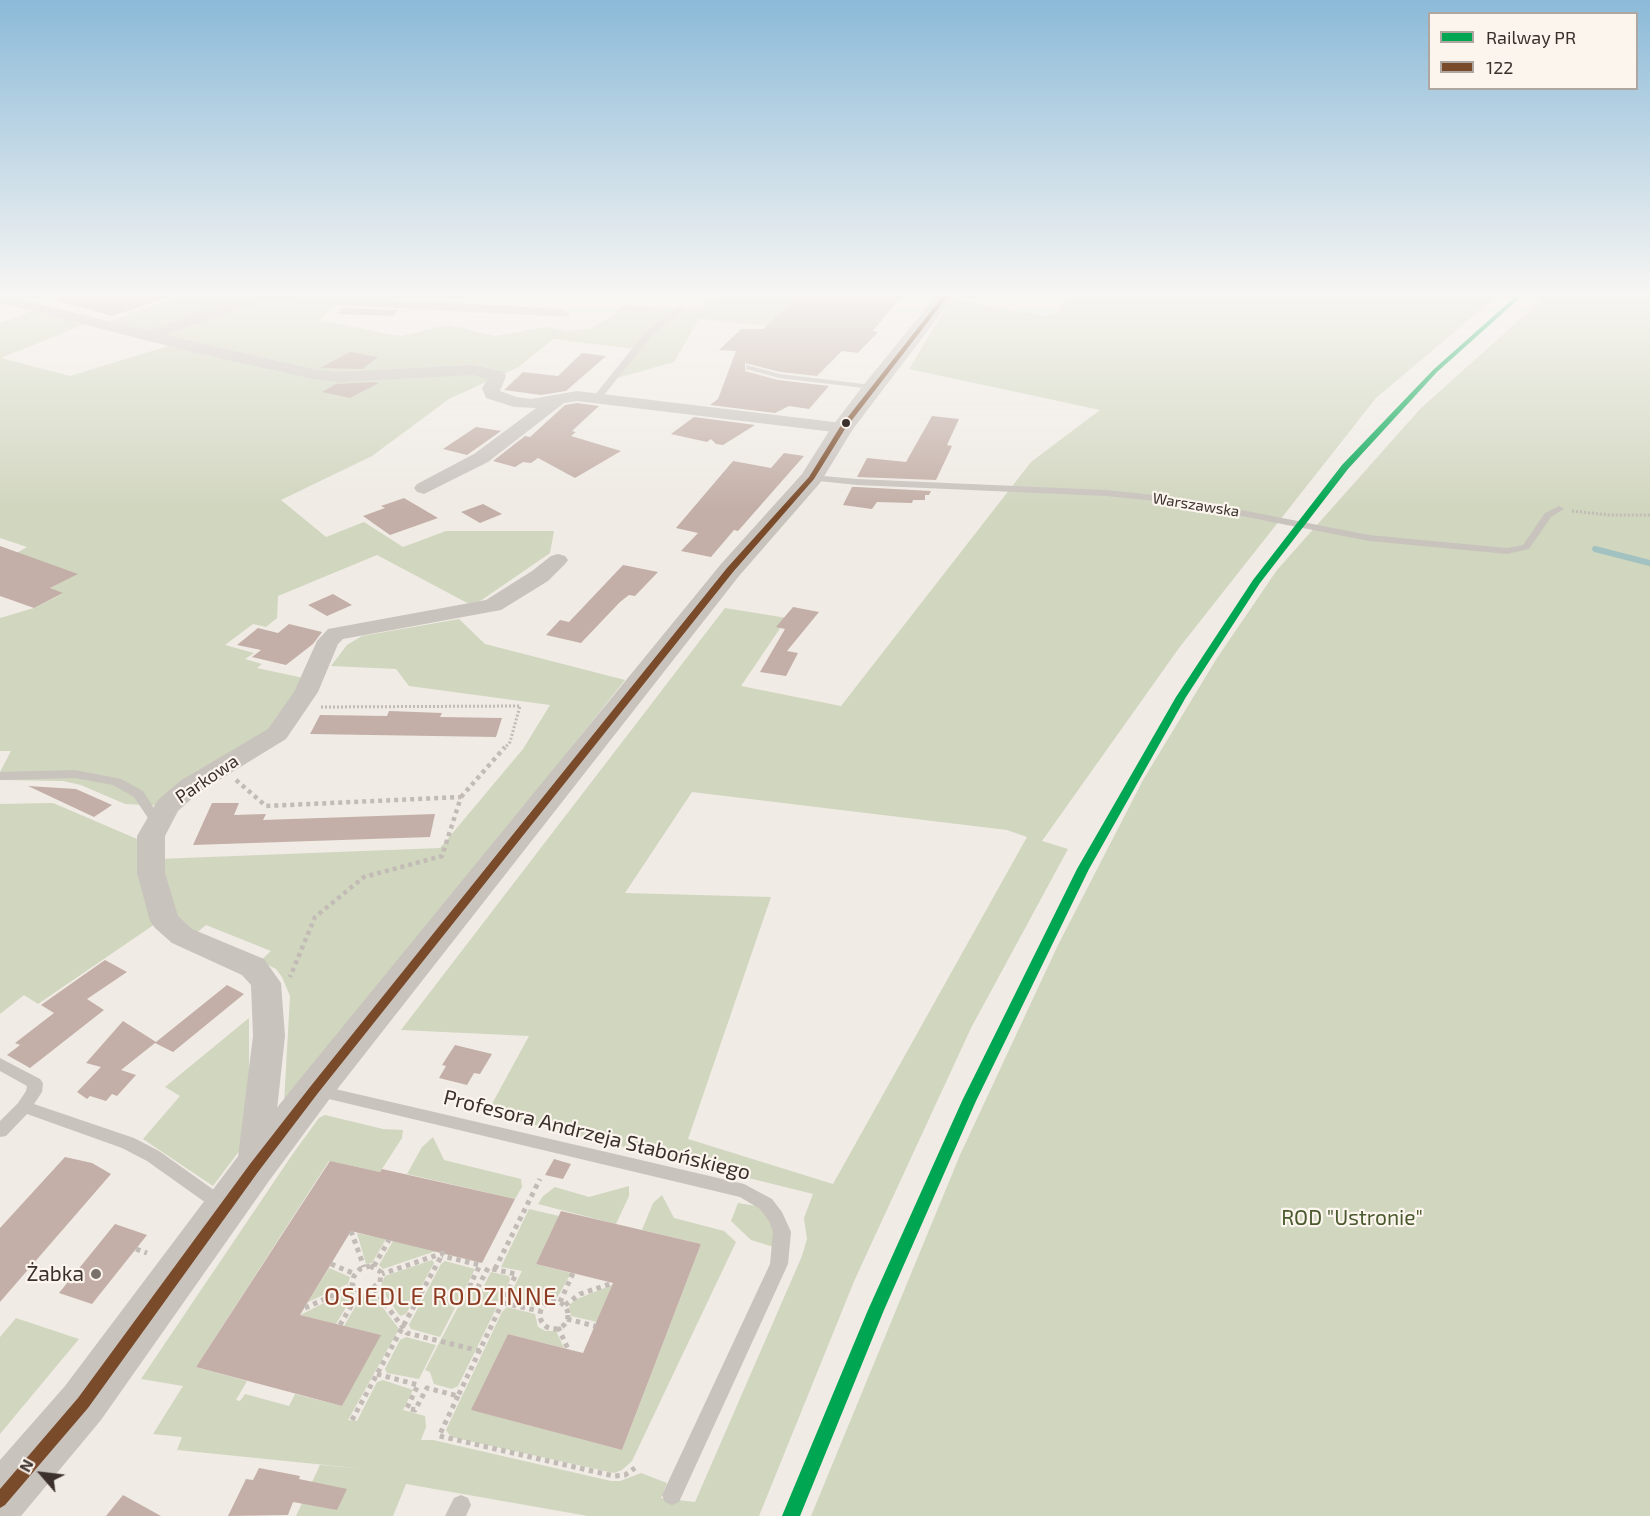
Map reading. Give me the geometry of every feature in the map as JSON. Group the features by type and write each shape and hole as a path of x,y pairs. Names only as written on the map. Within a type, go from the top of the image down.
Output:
{"street":[{"path":"281,367 339,377 473,370 498,376 491,388 492,394 500,398 531,404 577,396 842,429"},
{"path":"0,1500 83,1403 254,1168 314,1090 730,570 812,478 842,429 889,367"},
{"path":"424,488 481,458 559,400"},
{"name":"Parkowa","path":"254,1168 268,1048 266,983 253,967 182,936 165,921 151,873 151,836 167,806 189,787 277,734 306,692 328,641 336,634 493,605 540,576 558,560"}],"lane":[{"path":"597,398 622,367"},
{"path":"749,367 779,376 872,387"},
{"name":"Warszawska","path":"812,478 1106,493 1175,500 1369,538 1507,551 1526,547 1548,515 1559,509"},
{"path":"0,776 75,774 117,782 139,794 158,824"},
{"path":"0,1064 35,1083 34,1092 24,1107 0,1131"},
{"name":"Profesora Andrzeja Słabońskiego","path":"314,1090 744,1191 766,1204 776,1217 782,1232 783,1248 779,1264 672,1495"},
{"path":"24,1107 128,1143 153,1156 226,1208"}],"path":[{"path":"1559,509 1610,515 1650,515"},
{"path":"268,1005 289,980 315,917 364,878 442,856 461,797 510,742 520,706 296,707"},
{"path":"222,767 266,806 461,797"},
{"path":"495,1269 540,1179"},
{"path":"351,1231 364,1267"},
{"path":"374,1266 389,1240"},
{"path":"136,1249 147,1253"},
{"path":"382,1274 443,1253 442,1256 480,1265 470,1285 478,1287 488,1268 516,1274 439,1437 614,1476 625,1475 634,1468"},
{"path":"352,1420 442,1256"},
{"path":"331,1264 355,1274"},
{"path":"353,1286 355,1274 364,1267 374,1266"},
{"path":"374,1266 382,1274"},
{"path":"562,1303 573,1273"},
{"path":"353,1286 360,1291 374,1289 380,1282 382,1274"},
{"path":"562,1303 569,1312 567,1319 558,1327 543,1326 539,1317 540,1311 551,1302 562,1303 580,1294 613,1283"},
{"path":"304,1308 353,1286"},
{"path":"374,1289 407,1333 480,1351"},
{"path":"340,1325 360,1291"},
{"path":"503,1303 540,1311"},
{"path":"567,1319 595,1326"},
{"path":"558,1327 568,1349"},
{"path":"377,1374 418,1385 407,1408 415,1410 427,1388 458,1396"}],"green space":[{"path":"0,367 35,367 70,376 100,367 519,367 449,399 372,456 281,500 326,537 364,522 403,547 446,531 554,531 550,553 473,606 377,555 278,596 277,618 266,627 253,624 225,645 254,653 245,659 262,664 257,668 308,679 277,734 167,806 125,804 81,785 63,781 0,780 0,772 11,751 0,751 0,618 34,608 62,594 50,588 77,574 15,554 27,547 0,538"},
{"path":"620,367 657,367 610,380"},
{"path":"910,367 1413,367 1376,398 1179,648 1042,841 1068,849 971,1028 855,1279 759,1516 588,1516 406,1484 393,1516 296,1516 320,1465 365,1469 177,1450 182,1437 153,1434 183,1386 141,1379 292,1155 319,1118 325,1115 383,1129 403,1130 402,1138 380,1172 329,1161 196,1367 247,1381 236,1400 240,1401 245,1394 289,1406 295,1394 342,1406 380,1335 344,1326 362,1295 372,1293 399,1329 348,1420 357,1421 377,1382 383,1380 413,1390 403,1410 425,1416 426,1427 421,1440 433,1440 611,1481 620,1481 641,1473 667,1483 661,1498 695,1502 802,1256 807,1239 804,1218 813,1194 487,1113 529,1036 401,1030 725,608 787,618 741,686 841,706 1031,462 1100,410 909,369","holes":["692,792 1007,830 1027,837 833,1184 688,1139 771,897 625,893"]},
{"name":"ROD \"Ustronie\"","path":"1467,367 1650,367 1650,1516 811,1516 960,1155 1058,945 1143,780 1217,658 1277,570 1421,408"},
{"path":"459,619 485,644 625,680 290,1101 284,1104 290,996 276,969 260,961 271,951 206,925 194,935 176,919 158,859 440,848 523,749 550,705 409,686 396,669 331,666 347,645 362,636"},
{"path":"53,803 137,839 140,867 155,924 38,1004 24,995 0,1014 0,804"},
{"path":"249,1018 249,1138 213,1186 143,1139 180,1096 165,1087"},
{"path":"433,1137 444,1160 521,1179 522,1187 515,1199 407,1174 422,1147"},
{"path":"629,1186 629,1196 616,1224 538,1204 543,1196 555,1187 589,1197"},
{"path":"662,1195 674,1218 724,1231 736,1242 632,1461 622,1470 614,1473 451,1437 446,1430 502,1312 507,1307 535,1314 538,1327 546,1331 556,1331 564,1348 508,1334 472,1410 622,1450 701,1244 642,1230 653,1203"},
{"path":"738,1203 756,1206 763,1210 774,1223 774,1247 751,1240 731,1221"},
{"path":"529,1209 559,1216 536,1264 571,1273 557,1298 545,1301 538,1307 511,1301 509,1297 522,1271 501,1267"},
{"path":"357,1233 386,1239 372,1263 366,1264"},
{"path":"393,1241 436,1251 383,1269 379,1265"},
{"path":"432,1260 434,1263 406,1314 400,1316 380,1288 385,1276"},
{"path":"445,1261 475,1269 440,1337 411,1329 409,1325 441,1264"},
{"path":"329,1268 350,1277 348,1284 308,1302"},
{"path":"491,1272 509,1276 510,1280 458,1386 452,1389 434,1384 430,1372 425,1370 467,1290 480,1293"},
{"path":"612,1285 597,1322 571,1316 569,1305 577,1299"},
{"path":"350,1290 354,1294 336,1324 300,1315"},
{"path":"16,1318 79,1339 0,1434 0,1337"},
{"path":"406,1337 436,1345 419,1379 387,1373 385,1369 400,1340"}],"building":[{"path":"322,367 365,367 362,369 320,368"},
{"path":"568,367 594,367 566,391 541,395 504,390 523,372 558,376"},
{"path":"730,367 745,367 745,371 778,380 829,386 809,409 789,406 775,413 710,405 718,399"},
{"path":"760,367 826,367 817,376 780,372"},
{"path":"379,383 350,398 322,392 336,384"},
{"path":"577,403 599,406 572,431 576,432 571,436 621,451 575,478 538,458 531,463 523,462 515,467 493,461 525,436 530,437 565,405"},
{"path":"932,416 959,419 947,445 952,446 936,480 857,477 867,458 906,462"},
{"path":"694,417 755,425 723,445 716,444 711,439 707,442 671,434"},
{"path":"476,427 501,431 467,455 443,449"},
{"path":"784,453 804,456 738,531 734,530 711,557 681,551 698,533 676,528 733,461 771,468"},
{"path":"852,487 931,491 929,495 925,495 925,500 913,500 912,503 877,502 872,509 843,505"},
{"path":"404,498 438,518 390,535 363,516 385,508 381,506"},
{"path":"483,504 502,514 480,523 461,512"},
{"path":"0,546 78,574 50,588 63,593 34,608 0,596"},
{"path":"623,565 658,572 635,596 629,595 620,602 581,643 546,635 560,620 569,622"},
{"path":"333,594 352,605 327,616 308,605"},
{"path":"793,607 819,612 787,651 798,653 786,676 760,672 785,629 776,627"},
{"path":"289,624 322,632 313,644 286,665 252,657 261,650 237,645 258,628 278,633"},
{"path":"389,711 442,713 440,717 502,718 496,737 310,734 320,715 387,716"},
{"path":"28,786 76,789 112,805 94,817"},
{"path":"212,803 239,803 234,815 266,814 263,820 435,814 430,837 193,845"},
{"path":"105,960 127,972 87,999 104,1010 30,1068 7,1055 20,1045 15,1043 54,1013 41,1005"},
{"path":"227,985 244,994 173,1052 155,1043 121,1070 136,1075 117,1096 112,1094 106,1101 90,1096 87,1099 77,1092 101,1067 86,1063 123,1021 156,1042"},
{"path":"455,1045 492,1054 480,1074 474,1073 467,1085 439,1078 446,1066 442,1065"},
{"path":"65,1157 92,1163 111,1174 0,1302 0,1228"},
{"path":"554,1159 571,1164 563,1179 545,1175"},
{"path":"330,1161 380,1172 382,1169 515,1199 482,1263 351,1231 300,1315 381,1335 342,1406 196,1367"},
{"path":"561,1211 701,1244 622,1450 471,1410 508,1334 583,1353 613,1283 536,1264"},
{"name":"Żabka","path":"115,1224 147,1235 92,1304 59,1293"},
{"path":"259,1468 347,1489 337,1510 293,1502 288,1515 228,1516 246,1479 253,1480"},
{"path":"123,1495 161,1516 106,1516"}],"waterway":[{"path":"1595,549 1650,563"}],"rail line":[{"name":"PR","path":"791,1516 876,1310 969,1101 1083,869 1181,697 1256,582 1345,467 1440,367"}],"transit line":[{"name":"122","path":"0,1500 83,1403 254,1168 314,1090 730,570 812,478 842,428 890,367"}],"place":[{"name":"Żabka","path":"96,1274"}],"district":[{"name":"OSIEDLE RODZINNE","path":"441,1297"}]}
